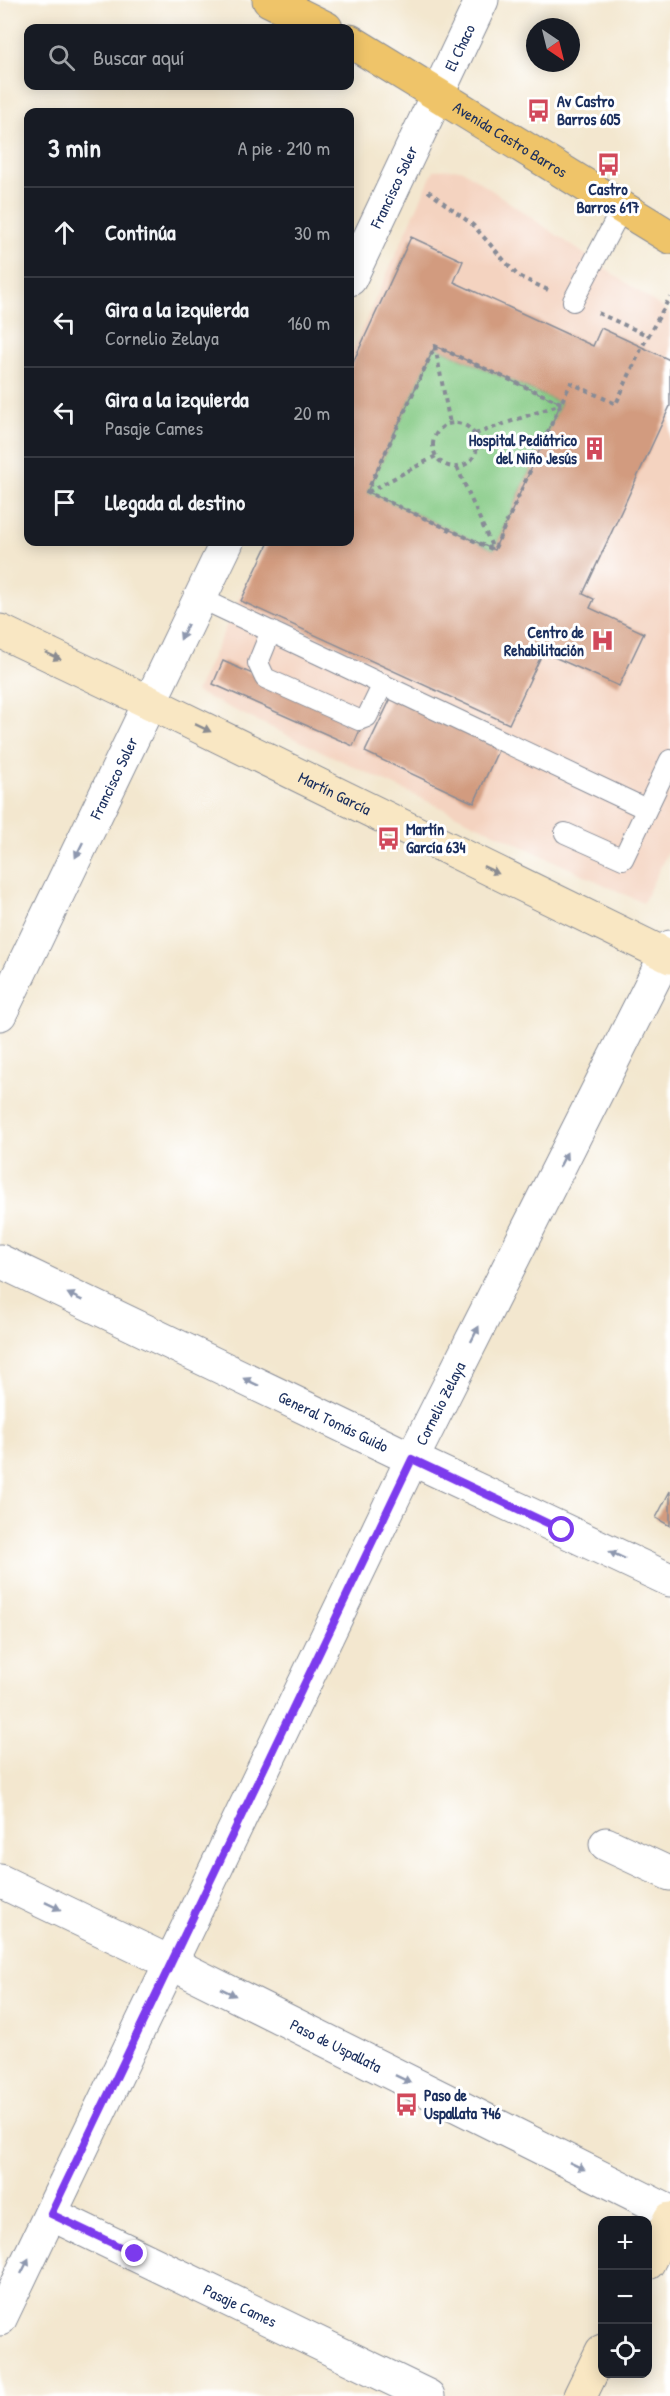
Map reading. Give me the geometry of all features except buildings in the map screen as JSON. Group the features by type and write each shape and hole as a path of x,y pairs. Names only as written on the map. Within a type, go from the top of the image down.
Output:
{"main road":[{"path":"269,0 318,24"},
{"name":"Avenida Castro Barros","path":"354,43 670,237"},
{"name":"Martín García","path":"0,632 669,953"},
{"path":"652,2255 670,2218"},
{"path":"580,2396 598,2361"}],"street":[{"name":"El Chaco","path":"436,94 482,0"},
{"name":"Francisco Soler","path":"354,270 436,94"},
{"name":"Francisco Soler","path":"0,1014 225,546"},
{"name":"Cornelio Zelaya","path":"0,2319 412,1459 669,953"},
{"name":"General Tomás Guido","path":"0,1261 670,1580"},
{"path":"606,1844 670,1874"},
{"name":"Paso de Uspallata","path":"0,1881 171,1963 670,2212"},
{"name":"Pasaje Cames","path":"51,2214 428,2396"}],"lane":[{"path":"573,301 622,208"},
{"path":"200,598 646,809"},
{"path":"271,631 258,663 266,678 359,720 367,717 383,684"},
{"path":"566,833 623,859 670,760"}],"path":[{"path":"397,177 435,194 473,225 518,276 649,336"},
{"path":"494,550 571,383 616,404 670,297"},
{"path":"435,346 561,403"},
{"path":"435,346 450,424"},
{"path":"367,492 435,346"},
{"path":"475,434 561,403"},
{"path":"464,425 475,434 478,441 475,455 465,466 443,464 436,456 433,446 434,438 443,426 464,425"},
{"path":"367,492 436,456"},
{"path":"458,467 494,550"},
{"path":"367,492 494,550"}],"shaded area":[{"path":"461,169 670,313 670,847 643,903 196,692 263,546 354,546 354,347 434,170"}],"green space":[{"path":"435,346 561,403 494,550 367,492"}],"place":[{"name":"Av Castro Barros 605","path":"539,110"},
{"name":"Castro Barros 617","path":"608,164"},
{"name":"Hospital Pediátrico del Niño Jesús","path":"595,449"},
{"name":"Centro de Rehabilitación","path":"602,641"},
{"name":"Martín García 634","path":"388,838"},
{"name":"Paso de Uspallata 746","path":"406,2104"}],"route":[{"path":"135,2254 51,2214 412,1459 562,1530"}]}
